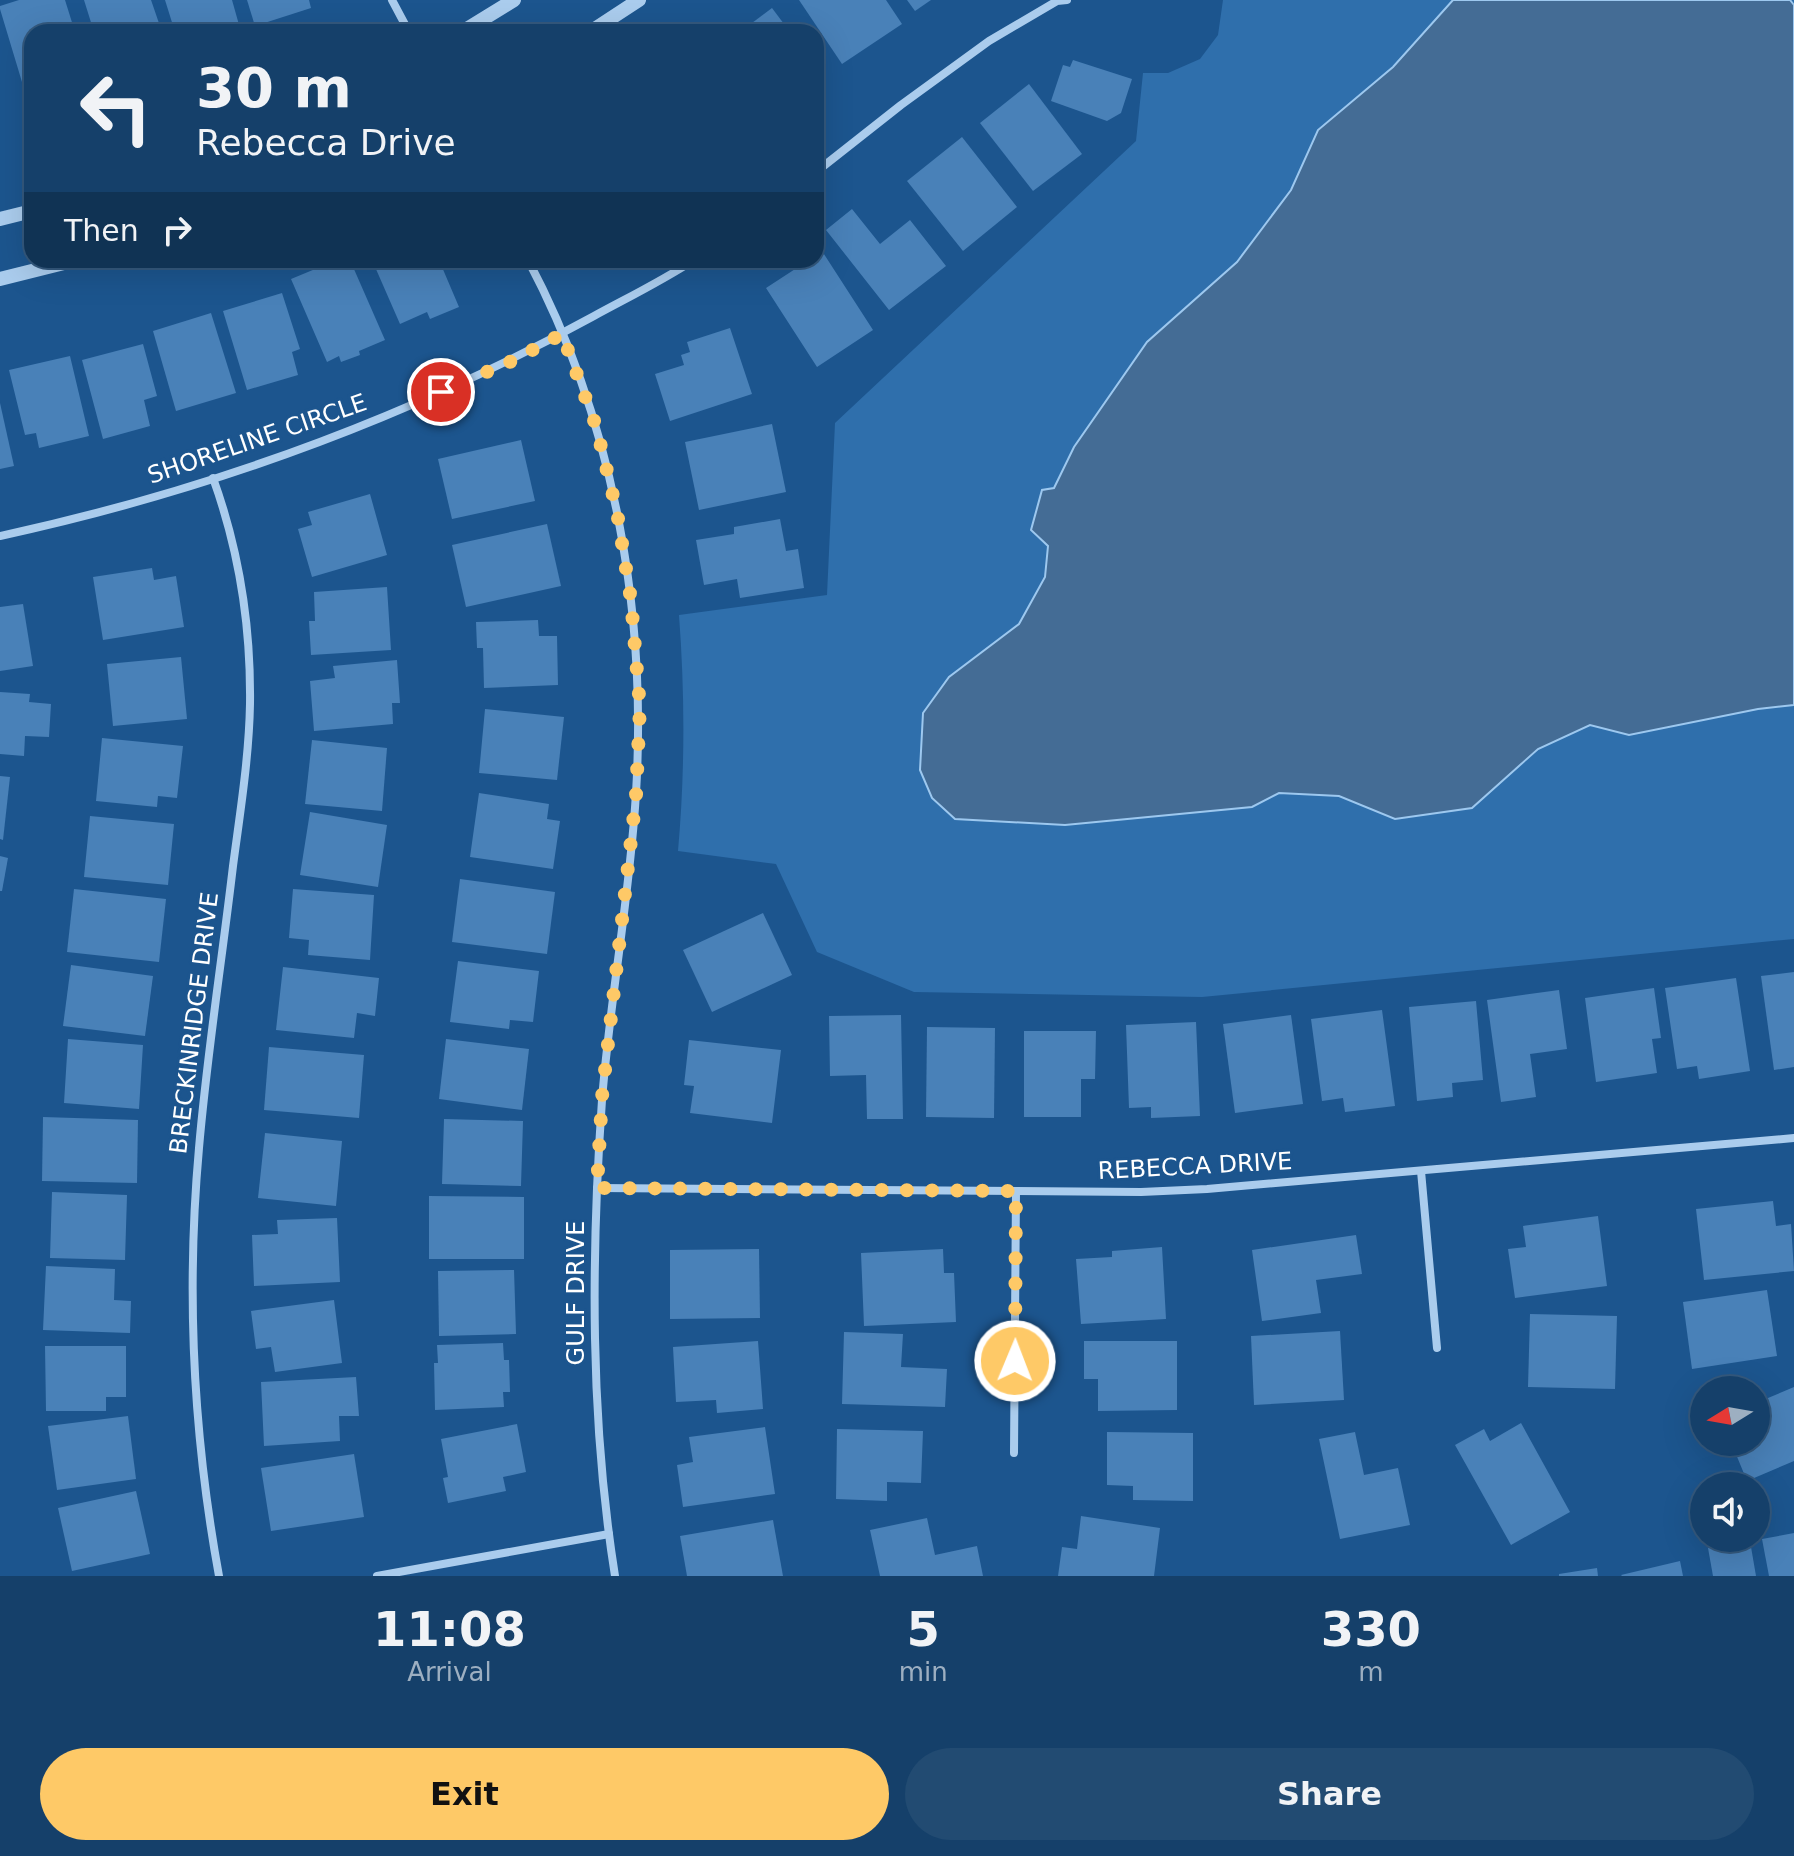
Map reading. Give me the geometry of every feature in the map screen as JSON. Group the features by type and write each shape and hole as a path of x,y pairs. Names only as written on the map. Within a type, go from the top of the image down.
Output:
{"street":[{"path":"392,0 405,24"},
{"path":"475,24 514,0"},
{"path":"602,24 639,0"},
{"path":"824,166 989,41 1057,1 1067,0"},
{"path":"0,219 24,213"},
{"path":"0,279 44,268"},
{"name":"GULF DRIVE","path":"532,268 562,334 596,426 617,512 631,600 640,707 636,796 602,1097 597,1188 596,1365 615,1576"},
{"name":"SHORELINE CIRCLE","path":"0,536 156,497 357,428 505,364 680,268"},
{"name":"BRECKINRIDGE DRIVE","path":"213,478 228,518 242,592 249,650 250,705 244,785 199,1147 193,1230 195,1404 204,1486 219,1576"},
{"name":"REBECCA DRIVE","path":"597,1188 1141,1192 1207,1189 1794,1138"},
{"path":"1421,1171 1437,1348"},
{"path":"1014,1453 1016,1191"},
{"path":"377,1576 609,1534"}],"shaded area":[{"path":"1223,0 1794,0 1794,939 1202,997 914,992 817,952 776,864 678,851 683,733 679,615 827,595 835,423 1136,141 1143,73 1168,73 1200,59 1218,35"},
{"path":"1453,0 1790,0 1794,5 1794,705 1758,709 1629,735 1590,725 1538,749 1472,808 1395,819 1339,796 1279,793 1252,807 1065,825 955,819 932,798 920,770 923,713 949,677 1019,624 1045,577 1048,546 1031,530 1042,490 1054,488 1074,447 1147,342 1237,262 1291,190 1318,130 1393,67"}],"building":[{"path":"19,0 65,0 72,24 24,24 24,89 0,9 0,6"},
{"path":"84,0 151,0 159,24 92,24"},
{"path":"165,0 232,0 239,24 172,24"},
{"path":"247,0 309,0 311,8 254,24"},
{"path":"799,0 886,0 902,24 842,64 824,37 824,24 815,24"},
{"path":"907,0 931,0 915,11"},
{"path":"772,8 784,24 751,24"},
{"path":"1073,60 1132,79 1121,113 1107,121 1051,101 1063,65 1070,67"},
{"path":"1029,84 1082,154 1033,191 980,123"},
{"path":"962,137 1017,207 963,251 907,181"},
{"path":"852,209 880,244 910,220 946,266 889,310 826,230"},
{"path":"824,254 873,330 817,367 766,288 797,268 824,268"},
{"path":"318,268 354,268 385,340 359,351 360,355 341,362 339,356 327,362 291,279"},
{"path":"376,268 442,268 459,307 430,319 427,312 400,324"},
{"path":"282,293 300,349 292,352 298,375 247,390 223,311"},
{"path":"211,313 236,393 176,411 153,331"},
{"path":"730,328 752,394 670,421 655,374 684,365 681,355 690,352 687,342"},
{"path":"143,344 157,396 144,400 150,426 103,439 82,360"},
{"path":"70,356 89,436 39,448 36,433 25,435 9,370"},
{"path":"0,403 14,466 0,469"},
{"path":"772,424 786,492 699,510 685,442"},
{"path":"521,440 535,501 452,519 438,459"},
{"path":"370,494 387,555 312,577 298,529 312,525 308,512"},
{"path":"780,519 786,551 798,549 804,588 740,598 737,579 704,585 696,540 734,534 734,527"},
{"path":"547,524 561,586 466,607 452,545"},
{"path":"152,568 154,580 176,576 184,627 103,640 93,577"},
{"path":"387,587 391,650 311,655 309,621 315,621 314,592"},
{"path":"23,604 33,666 0,671 0,607"},
{"path":"538,620 539,636 557,636 558,685 484,688 483,648 477,648 476,622"},
{"path":"181,657 187,719 113,726 107,664"},
{"path":"397,660 400,703 392,703 393,724 314,731 310,681 335,678 333,666"},
{"path":"0,692 30,694 29,702 51,704 49,737 25,736 24,756 0,754"},
{"path":"485,709 564,717 557,780 479,773"},
{"path":"102,738 183,746 177,798 158,796 157,807 96,801"},
{"path":"312,740 387,748 382,811 305,804"},
{"path":"0,776 10,777 3,840 0,839"},
{"path":"479,793 549,804 547,819 560,821 553,869 470,857"},
{"path":"310,812 387,825 378,887 300,875"},
{"path":"90,816 174,824 168,885 84,877"},
{"path":"0,856 8,858 2,891 0,891"},
{"path":"460,879 555,892 547,954 452,942"},
{"path":"74,889 166,899 159,962 67,952"},
{"path":"293,889 374,895 370,960 308,955 309,940 289,938"},
{"path":"763,913 792,975 712,1012 683,950"},
{"path":"458,961 539,971 533,1022 510,1020 509,1029 450,1022"},
{"path":"71,965 153,976 145,1036 63,1026"},
{"path":"283,967 379,978 375,1016 357,1013 354,1038 276,1030"},
{"path":"1794,972 1794,1067 1774,1070 1761,976"},
{"path":"1736,978 1750,1071 1699,1079 1697,1066 1677,1069 1665,988"},
{"path":"1654,988 1661,1038 1652,1039 1657,1073 1596,1082 1585,998"},
{"path":"1559,990 1567,1049 1530,1054 1536,1097 1501,1102 1487,1000"},
{"path":"1476,1001 1483,1080 1452,1083 1453,1097 1417,1101 1409,1007"},
{"path":"1382,1010 1395,1106 1345,1112 1343,1098 1322,1101 1311,1019"},
{"path":"901,1015 903,1119 867,1119 866,1075 830,1076 829,1016"},
{"path":"1291,1015 1303,1104 1235,1113 1223,1024"},
{"path":"1196,1022 1200,1116 1151,1118 1151,1107 1129,1108 1126,1025"},
{"path":"927,1027 995,1028 994,1118 926,1117"},
{"path":"1024,1031 1096,1031 1095,1079 1081,1079 1081,1117 1024,1117"},
{"path":"68,1039 143,1045 139,1109 64,1103"},
{"path":"446,1039 529,1049 522,1110 439,1099"},
{"path":"689,1040 781,1050 772,1123 690,1113 694,1086 684,1085"},
{"path":"269,1047 364,1055 359,1118 264,1110"},
{"path":"43,1117 138,1120 137,1183 42,1181"},
{"path":"444,1119 523,1121 521,1186 442,1184"},
{"path":"265,1133 342,1141 336,1206 258,1198"},
{"path":"52,1192 127,1195 125,1260 50,1258"},
{"path":"429,1196 524,1197 524,1259 429,1259"},
{"path":"1773,1201 1776,1226 1791,1224 1794,1271 1704,1280 1696,1209"},
{"path":"1598,1216 1607,1286 1515,1298 1508,1249 1526,1247 1523,1226"},
{"path":"337,1218 340,1282 254,1286 252,1235 278,1234 277,1220"},
{"path":"1356,1235 1362,1274 1316,1280 1321,1313 1262,1321 1252,1250"},
{"path":"1162,1247 1166,1319 1081,1324 1076,1259 1112,1257 1112,1251"},
{"path":"759,1249 760,1318 670,1319 670,1250"},
{"path":"943,1249 944,1273 954,1273 956,1322 864,1326 861,1253"},
{"path":"46,1266 115,1269 114,1300 131,1301 130,1333 43,1330"},
{"path":"514,1270 516,1334 439,1336 438,1271"},
{"path":"1767,1290 1777,1356 1692,1369 1683,1302"},
{"path":"334,1300 342,1363 275,1372 271,1347 256,1349 251,1311"},
{"path":"1530,1314 1617,1316 1615,1389 1528,1387"},
{"path":"1340,1331 1344,1400 1254,1405 1251,1336"},
{"path":"844,1332 903,1334 901,1367 947,1369 945,1407 842,1404"},
{"path":"758,1341 763,1409 717,1413 716,1400 676,1402 673,1347"},
{"path":"1084,1341 1177,1341 1177,1410 1098,1411 1098,1379 1084,1379"},
{"path":"503,1343 504,1360 509,1360 510,1392 503,1392 504,1407 435,1410 434,1363 438,1363 437,1345"},
{"path":"45,1346 126,1346 126,1397 106,1397 106,1411 46,1411"},
{"path":"356,1377 359,1416 339,1416 340,1441 264,1446 261,1382"},
{"path":"1794,1387 1794,1461 1768,1472 1743,1472 1737,1456 1770,1456 1770,1397"},
{"path":"128,1416 136,1479 57,1490 48,1426"},
{"path":"1521,1423 1570,1512 1511,1545 1455,1445 1484,1429 1490,1441"},
{"path":"517,1424 526,1472 503,1477 506,1491 448,1503 443,1478 448,1477 441,1439"},
{"path":"765,1427 775,1494 683,1507 677,1465 693,1462 689,1437"},
{"path":"837,1429 923,1431 921,1483 887,1482 887,1501 836,1499"},
{"path":"1107,1432 1193,1433 1193,1501 1133,1500 1133,1486 1107,1485"},
{"path":"1355,1432 1364,1475 1398,1468 1410,1525 1340,1539 1319,1439"},
{"path":"354,1454 364,1517 271,1531 261,1468"},
{"path":"136,1491 150,1554 72,1571 58,1508"},
{"path":"1081,1516 1160,1528 1154,1576 1058,1576 1062,1547 1077,1549"},
{"path":"927,1518 935,1555 977,1546 983,1576 880,1576 870,1530"},
{"path":"773,1520 783,1576 687,1576 680,1536"},
{"path":"1794,1533 1794,1576 1769,1576 1764,1552 1770,1552 1770,1538"},
{"path":"1709,1552 1752,1552 1756,1576 1713,1576"},
{"path":"1680,1561 1683,1576 1621,1575"},
{"path":"1597,1568 1598,1576 1559,1576 1559,1574"}],"route":[{"path":"441,392 512,361 562,334 596,426 617,512 631,600 640,707 636,796 602,1097 597,1188 1016,1191 1015,1361"}]}
